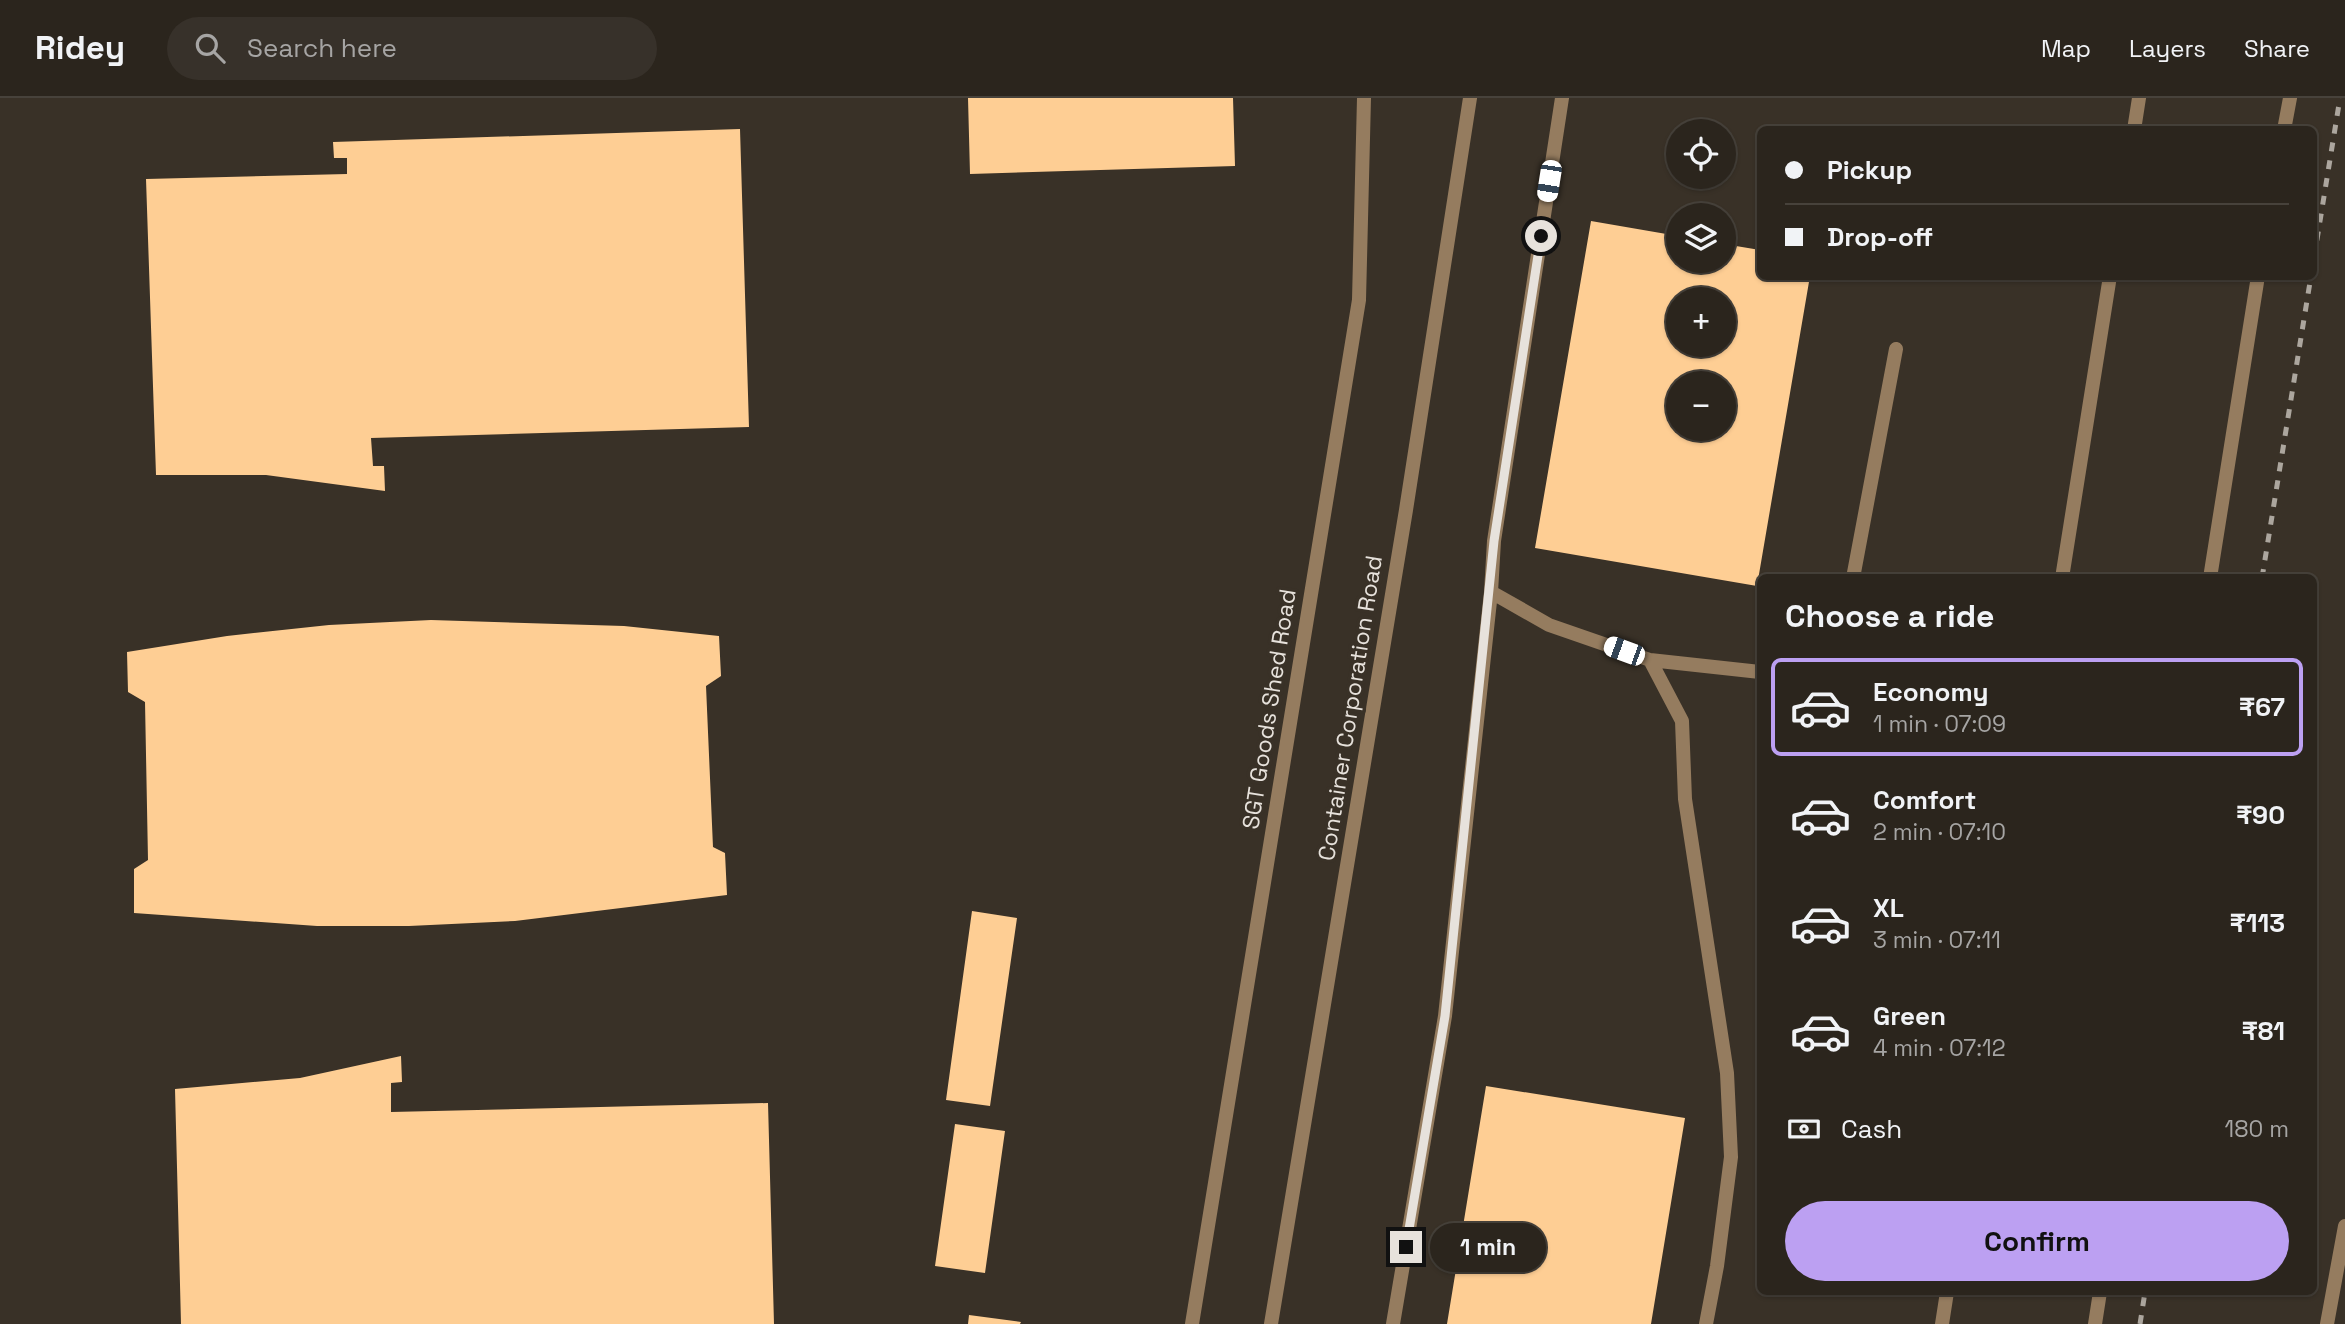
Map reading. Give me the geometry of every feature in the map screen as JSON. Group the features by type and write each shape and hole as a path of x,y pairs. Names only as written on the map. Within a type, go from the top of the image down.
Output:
{"lane":[{"name":"SGT Goods Shed Road","path":"1192,1324 1359,300 1364,98"},
{"name":"Container Corporation Road","path":"1271,1324 1408,496 1470,98"},
{"path":"1393,1324 1445,1016 1494,541 1562,98"},
{"path":"2135,126 2139,98"},
{"path":"2285,126 2290,98"},
{"path":"2063,574 2109,280"},
{"path":"2211,574 2258,280"},
{"path":"1854,574 1896,349"},
{"path":"1490,593 1549,625 1650,660 1757,672"},
{"path":"1650,660 1682,721 1685,799 1727,1073 1731,1157 1717,1266 1706,1324"},
{"path":"2327,1324 2345,1226"},
{"path":"1942,1324 1947,1295"},
{"path":"2095,1324 2100,1295"}],"building":[{"path":"968,98 1233,98 1235,166 970,174"},
{"path":"740,129 749,427 371,438 373,466 384,466 385,491 266,475 156,475 146,179 347,174 347,158 334,158 333,142"},
{"path":"1591,221 1666,234 1666,273 1736,273 1736,246 1757,250 1757,280 1809,280 1757,586 1535,548"},
{"path":"431,620 624,626 719,636 721,676 706,686 713,847 725,853 727,895 515,921 409,926 317,926 134,913 134,869 148,860 145,702 128,692 127,652 227,636 329,625"},
{"path":"972,911 1017,918 990,1106 946,1100"},
{"path":"401,1056 402,1082 391,1083 391,1112 768,1103 774,1324 181,1324 175,1089 300,1078"},
{"path":"1486,1086 1685,1118 1651,1324 1447,1324"},
{"path":"955,1124 1005,1131 985,1273 935,1266"},
{"path":"969,1315 1021,1322 968,1324"}],"railway":[{"path":"2317,240 2340,98"},
{"path":"2263,574 2310,280"},
{"path":"2140,1324 2145,1295"}],"route":[{"path":"1406,1247 1445,1016 1494,541 1541,236"}]}
